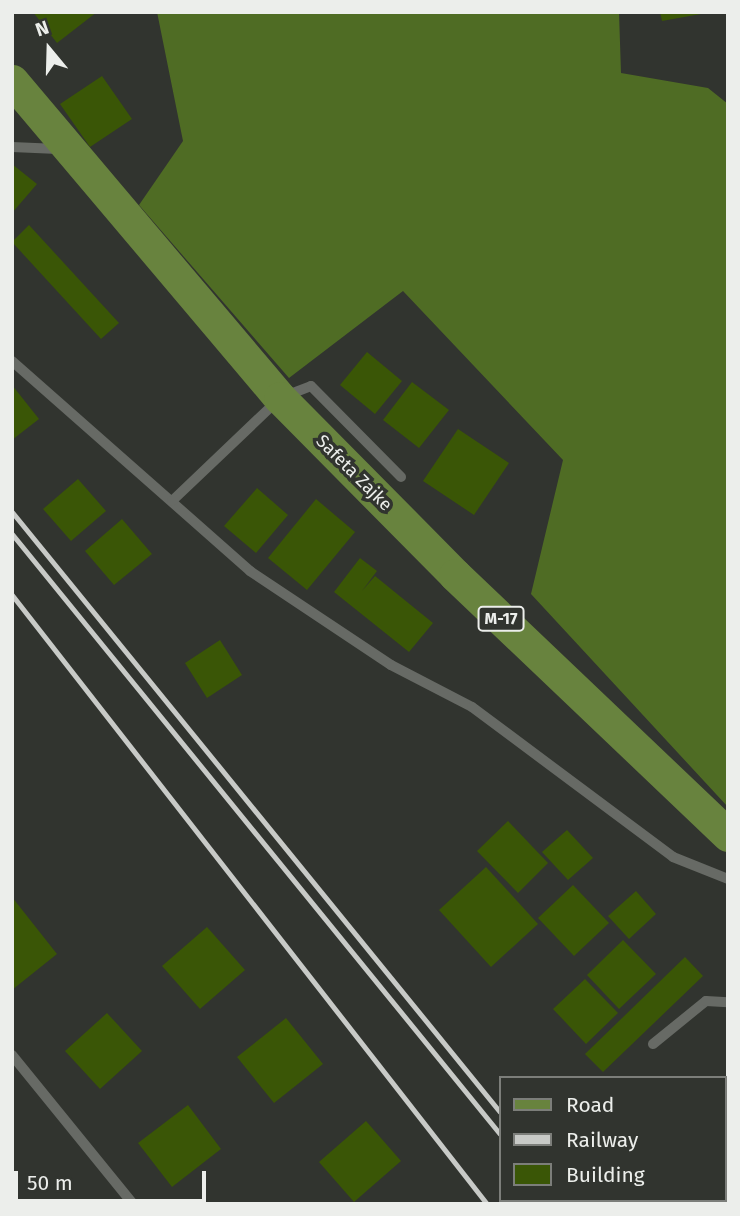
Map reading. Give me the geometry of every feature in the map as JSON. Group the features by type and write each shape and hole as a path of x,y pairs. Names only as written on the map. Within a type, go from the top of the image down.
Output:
{"main road":[{"name":"Safeta Zajke","path":"12,81 280,398 455,575 728,835"}],"lane":[{"path":"12,147 68,149"},
{"path":"12,361 250,571 391,665 472,707 673,857 728,879"},
{"path":"172,501 280,398 311,386 401,477"},
{"path":"653,1044 706,1001 728,1002"},
{"path":"12,1055 133,1204"}],"green space":[{"path":"157,12 619,12 621,73 708,88 728,104 728,807 531,594 563,460 403,291 289,378 139,205 183,141"}],"building":[{"path":"33,12 97,12 57,43"},
{"path":"660,12 701,12 701,14 662,21"},
{"path":"102,76 132,119 90,147 60,104"},
{"path":"12,164 37,184 12,213"},
{"path":"29,225 119,323 101,339 12,242"},
{"path":"367,352 402,381 375,414 340,385"},
{"path":"412,382 449,410 419,448 383,420"},
{"path":"12,385 39,419 12,440"},
{"path":"458,429 509,463 474,515 423,481"},
{"path":"78,479 106,511 71,541 43,509"},
{"path":"257,488 288,515 256,553 224,526"},
{"path":"316,499 355,532 307,590 268,558"},
{"path":"122,519 152,554 114,585 85,551"},
{"path":"360,558 377,571 362,591 375,576 433,623 409,652 334,592"},
{"path":"220,640 242,675 207,698 185,663"},
{"path":"508,821 548,863 518,893 477,851"},
{"path":"567,830 593,858 568,880 542,852"},
{"path":"486,867 538,924 491,967 439,910"},
{"path":"573,885 609,923 574,956 538,918"},
{"path":"636,891 656,914 629,939 608,916"},
{"path":"12,897 57,954 12,990"},
{"path":"207,927 245,970 200,1009 162,966"},
{"path":"623,940 656,974 619,1009 587,975"},
{"path":"685,957 703,976 603,1072 585,1054"},
{"path":"585,979 618,1013 586,1044 553,1009"},
{"path":"107,1013 142,1051 100,1089 65,1051"},
{"path":"286,1018 323,1064 274,1103 237,1057"},
{"path":"188,1105 221,1149 172,1187 138,1143"},
{"path":"366,1121 401,1161 354,1202 319,1162"}],"railway":[{"path":"12,512 498,1110"},
{"path":"12,534 498,1132"},
{"path":"12,595 487,1204"}]}
